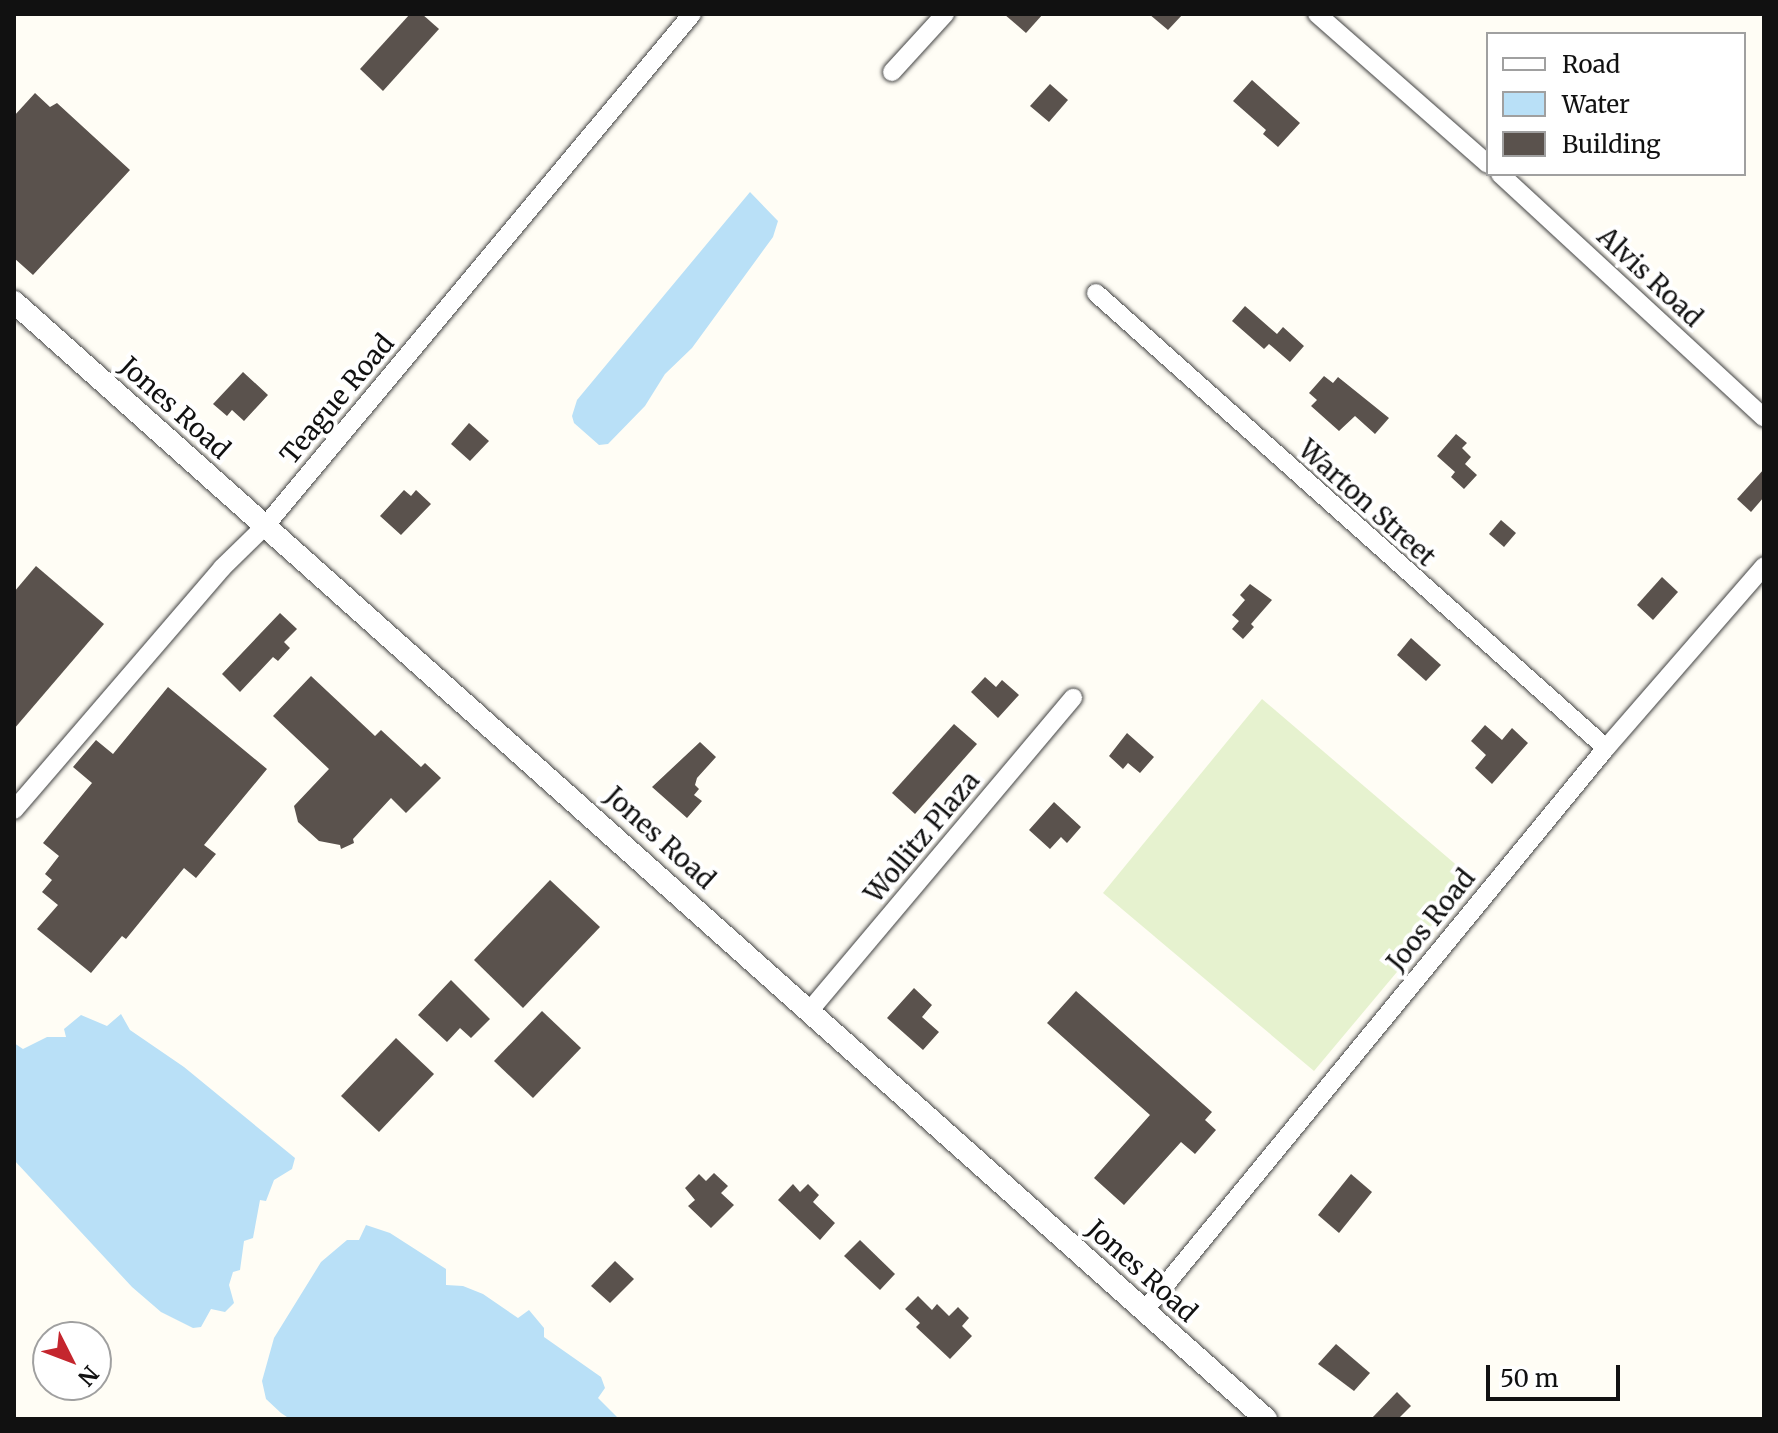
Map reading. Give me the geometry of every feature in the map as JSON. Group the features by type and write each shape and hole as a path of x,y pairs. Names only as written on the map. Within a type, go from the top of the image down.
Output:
{"street":[{"name":"Teague Road","path":"14,810 222,568 266,525 692,14"},
{"path":"892,72 945,14"},
{"path":"1317,14 1486,162"},
{"name":"Alvis Road","path":"1502,176 1764,418"},
{"name":"Warton Street","path":"1096,293 1606,748"},
{"name":"Jones Road","path":"14,302 811,1009 1266,1419"},
{"name":"Joos Road","path":"1144,1311 1606,748 1764,566"},
{"name":"Wollitz Plaza","path":"811,1009 1073,698"}],"green space":[{"path":"1262,699 1474,880 1314,1071 1103,893"}],"water":[{"path":"750,192 778,221 773,237 692,348 665,374 645,406 608,444 599,445 574,423 572,416 577,400"},
{"path":"121,1014 130,1030 184,1067 295,1158 292,1169 274,1180 266,1201 260,1200 253,1238 244,1241 240,1270 233,1272 229,1285 234,1303 225,1312 211,1309 201,1327 193,1328 161,1312 132,1287 14,1160 14,1043 23,1049 47,1037 66,1037 64,1029 81,1015 107,1026"},
{"path":"366,1225 390,1233 446,1269 446,1285 463,1286 483,1294 518,1318 529,1310 544,1328 544,1337 601,1377 605,1388 598,1398 619,1419 290,1419 281,1413 266,1399 262,1381 274,1338 321,1262 347,1240 359,1240"}],"building":[{"path":"410,14 422,14 439,29 383,91 360,69"},
{"path":"1004,14 1043,14 1026,33"},
{"path":"1149,14 1183,14 1168,30"},
{"path":"1252,80 1300,123 1278,147 1263,134 1266,130 1233,101"},
{"path":"1050,84 1068,100 1049,122 1030,106"},
{"path":"35,93 50,107 57,103 130,170 33,275 14,258 14,116"},
{"path":"1245,306 1277,334 1283,327 1304,346 1290,362 1269,344 1264,349 1232,321"},
{"path":"243,372 268,395 244,421 232,410 227,416 213,404"},
{"path":"1324,376 1333,383 1338,377 1389,418 1375,434 1355,416 1339,431 1311,406 1317,400 1309,393"},
{"path":"469,423 489,441 470,461 451,444"},
{"path":"1456,434 1467,443 1462,448 1471,457 1465,464 1477,475 1464,489 1451,477 1455,472 1437,456"},
{"path":"1764,469 1764,497 1751,512 1737,499"},
{"path":"404,490 411,496 416,490 431,504 401,535 380,516"},
{"path":"1501,520 1516,533 1504,547 1489,534"},
{"path":"36,566 104,624 14,729 14,592"},
{"path":"1662,577 1678,592 1653,620 1637,605"},
{"path":"1250,584 1272,600 1251,624 1254,627 1243,639 1232,629 1239,621 1232,615 1245,600 1240,595"},
{"path":"280,613 297,629 284,642 290,648 278,661 273,657 240,692 222,674"},
{"path":"1411,638 1441,665 1426,681 1397,655"},
{"path":"311,676 375,736 381,730 421,767 425,763 441,778 406,813 391,798 353,839 354,843 341,849 340,845 319,841 298,822 294,806 329,769 273,716"},
{"path":"985,677 996,687 1002,680 1019,695 998,718 971,692"},
{"path":"168,687 267,769 204,845 216,854 196,878 184,868 126,939 122,936 91,973 37,929 58,905 42,892 52,880 45,874 59,856 43,843 92,783 73,767 96,740 113,754"},
{"path":"954,724 977,744 915,814 892,793"},
{"path":"1485,725 1502,740 1512,728 1528,743 1492,784 1475,768 1486,755 1471,741"},
{"path":"1127,733 1154,757 1140,773 1128,763 1123,769 1109,756"},
{"path":"700,742 716,757 697,778 695,785 699,789 694,795 702,801 687,818 652,787"},
{"path":"1054,802 1081,827 1067,843 1061,837 1050,849 1029,830"},
{"path":"550,880 600,927 523,1008 474,960"},
{"path":"451,980 490,1019 471,1038 460,1028 447,1042 418,1015"},
{"path":"914,988 932,1005 922,1017 939,1032 923,1050 887,1018"},
{"path":"1076,991 1212,1112 1205,1120 1216,1130 1195,1154 1181,1142 1124,1205 1094,1178 1150,1115 1047,1023"},
{"path":"542,1011 581,1048 533,1098 494,1061"},
{"path":"396,1038 434,1074 379,1132 341,1096"},
{"path":"714,1173 728,1186 721,1193 734,1205 711,1228 688,1206 695,1200 685,1188 699,1174 706,1181"},
{"path":"1351,1174 1372,1192 1339,1233 1318,1215"},
{"path":"793,1184 800,1192 808,1184 819,1195 813,1202 835,1223 820,1240 778,1200"},
{"path":"860,1240 895,1274 880,1290 844,1256"},
{"path":"615,1261 634,1279 610,1303 591,1286"},
{"path":"918,1296 932,1310 937,1304 949,1316 958,1307 969,1318 962,1326 972,1336 950,1359 916,1327 920,1323 905,1309"},
{"path":"1336,1344 1370,1373 1354,1391 1318,1364"},
{"path":"1397,1392 1411,1406 1398,1419 1371,1419"}]}
